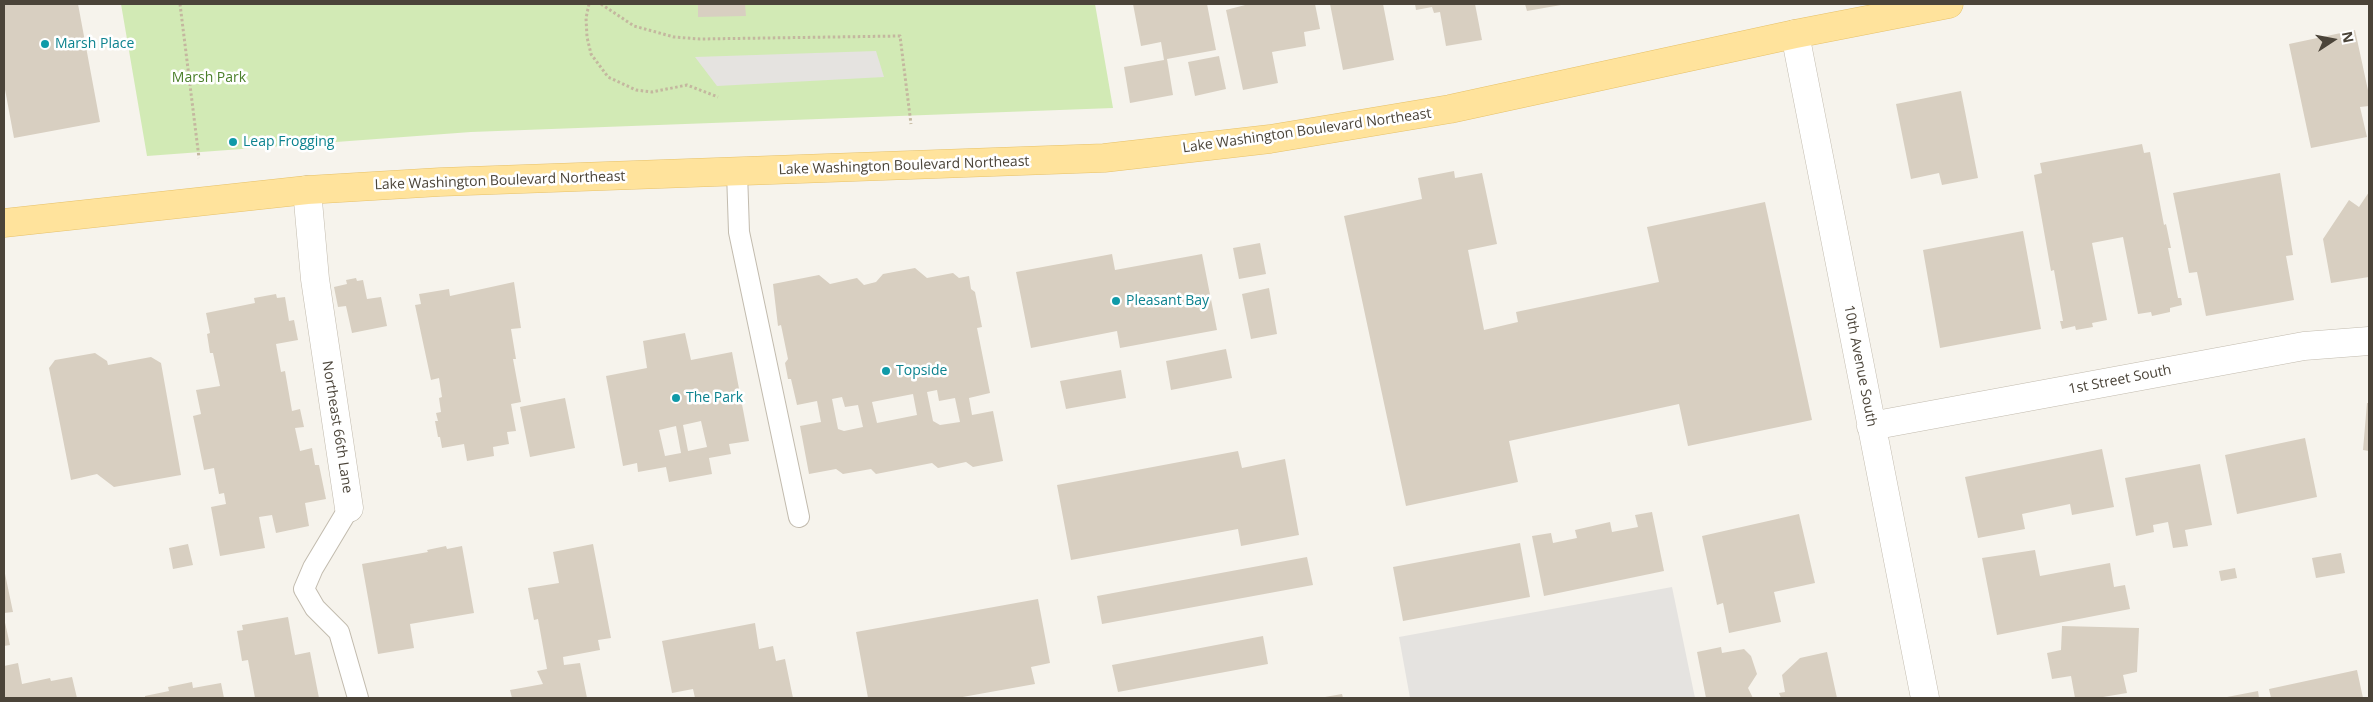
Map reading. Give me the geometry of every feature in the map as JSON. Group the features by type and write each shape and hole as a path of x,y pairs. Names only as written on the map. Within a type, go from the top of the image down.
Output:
{"main road":[{"name":"Lake Washington Boulevard Northeast","path":"4,223 307,190 440,182 1104,158 1270,139 1450,109 1795,34 1949,4"}],"street":[{"name":"10th Avenue South","path":"1795,34 1925,698"},
{"name":"Northeast 66th Lane","path":"307,190 315,279 349,508"},
{"name":"1st Street South","path":"1872,426 2304,346 2369,341"}],"lane":[{"path":"737,172 739,232 799,517"},
{"name":"Northeast 66th Lane","path":"349,508 313,568 304,589 315,608 339,632 358,698"}],"path":[{"path":"180,4 199,158"},
{"path":"589,4 586,18 587,37 591,54 608,77 636,90 652,92 687,85 718,97"},
{"path":"601,4 634,26 674,37 700,39 900,36 911,124"}],"green space":[{"name":"Marsh Park","path":"121,4 1095,4 1113,108 471,132 147,156"}],"shaded area":[{"path":"876,51 884,77 717,86 695,57"},
{"path":"1672,587 1695,698 1410,698 1399,637"}],"building":[{"name":"Marsh Place","path":"4,4 78,4 100,122 14,138 4,84"},
{"path":"698,4 745,4 746,16 698,17"},
{"path":"1133,4 1207,4 1216,50 1167,59 1173,95 1130,103 1124,67 1164,60 1161,42 1141,46"},
{"path":"1249,4 1315,4 1320,29 1304,32 1306,46 1272,52 1278,83 1243,90 1226,10"},
{"path":"1330,4 1383,4 1394,60 1343,70"},
{"path":"1415,4 1475,4 1482,40 1446,46 1440,12 1434,13 1432,7 1416,10"},
{"path":"1525,4 1561,4 1561,5 1527,11"},
{"path":"2355,30 2369,95 2369,106 2360,107 2367,137 2311,148 2289,44"},
{"path":"1219,56 1226,89 1195,96 1188,62"},
{"path":"1961,91 1978,178 1942,185 1939,173 1911,179 1896,104"},
{"path":"2142,144 2144,153 2150,152 2164,225 2166,224 2171,248 2168,248 2178,298 2181,298 2182,305 2170,308 2170,312 2152,316 2151,312 2138,314 2123,237 2092,243 2107,320 2092,323 2093,327 2076,330 2075,326 2062,329 2060,321 2063,321 2054,270 2051,271 2034,175 2042,173 2040,163"},
{"path":"1454,171 1455,178 1482,173 1497,244 1468,250 1484,330 1518,322 1516,312 1659,282 1647,227 1765,202 1812,420 1688,446 1679,404 1509,441 1518,482 1406,506 1344,216 1422,199 1418,178"},
{"path":"2280,173 2293,255 2286,256 2294,300 2206,316 2197,272 2189,273 2173,193"},
{"path":"2369,192 2369,277 2331,283 2323,239 2349,200 2359,207"},
{"path":"2023,231 2041,329 1940,348 1923,250"},
{"path":"1260,243 1266,274 1239,279 1233,248"},
{"name":"Pleasant Bay","path":"1112,254 1115,270 1202,254 1217,330 1120,348 1117,331 1031,348 1016,272"},
{"name":"Topside","path":"915,268 927,278 953,273 959,278 969,276 971,289 975,292 982,327 977,328 990,393 969,398 972,415 993,411 1003,461 973,467 966,462 938,468 932,463 876,474 871,469 843,474 836,469 809,474 800,426 821,422 817,401 797,405 791,379 788,379 785,363 788,359 781,325 778,326 773,284 819,275 830,284 857,278 864,285 876,282 883,274","holes":["937,390 939,401 955,398 960,422 940,425 933,421 927,392","913,394 917,415 877,423 872,402","842,397 845,407 858,405 863,427 844,431 838,429 832,399"]},
{"path":"356,278 357,281 363,280 367,299 381,297 387,326 352,333 346,306 338,307 334,287 347,284 346,280"},
{"path":"514,282 521,328 511,329 516,359 513,359 521,402 511,404 516,431 507,432 509,444 493,447 494,456 467,461 464,444 442,448 440,437 438,437 435,421 438,421 436,413 441,412 439,398 442,397 439,378 431,380 415,305 421,304 419,294 449,289 450,296"},
{"path":"1269,288 1277,334 1251,339 1242,294"},
{"path":"276,294 277,298 285,297 289,321 294,320 298,340 276,344 281,372 285,371 292,411 300,409 304,427 295,428 300,451 312,448 315,465 319,465 326,499 305,503 309,526 276,533 272,515 259,517 265,548 220,556 211,507 226,504 224,493 219,494 214,468 204,470 193,416 201,414 196,390 220,386 213,353 210,353 207,334 210,333 206,313 255,303 254,298"},
{"name":"The Park","path":"685,333 691,360 732,352 749,441 729,444 731,454 709,458 712,474 669,482 666,467 638,472 637,463 623,466 606,376 647,368 643,341","holes":["701,421 707,447 688,451 683,425","676,426 681,453 665,456 659,430"]},
{"path":"1226,349 1232,378 1171,390 1166,361"},
{"path":"95,353 107,361 108,365 151,357 161,363 181,475 114,487 97,474 71,480 49,368 55,360"},
{"path":"1121,370 1126,398 1066,409 1060,381"},
{"path":"565,398 575,448 530,457 520,407"},
{"path":"2367,403 2369,403 2369,451 2363,450"},
{"path":"2305,438 2317,497 2237,514 2225,455"},
{"path":"2102,449 2114,507 2072,515 2070,504 2022,514 2025,529 1978,538 1965,477"},
{"path":"1238,451 1242,468 1285,459 1299,535 1241,546 1238,529 1071,560 1057,485"},
{"path":"2200,464 2212,525 2185,530 2188,546 2173,548 2168,522 2153,525 2154,532 2136,536 2125,478"},
{"path":"1652,512 1664,571 1544,596 1532,536 1551,533 1553,543 1577,538 1575,530 1610,522 1612,532 1638,527 1635,515"},
{"path":"1799,514 1815,583 1774,592 1781,622 1729,633 1723,603 1717,605 1702,536"},
{"path":"1520,543 1530,597 1403,621 1393,567"},
{"path":"188,544 193,565 173,569 169,548"},
{"path":"593,544 611,638 598,640 600,650 563,657 564,665 580,663 587,698 512,698 510,690 543,684 537,671 547,669 538,619 534,620 528,588 559,583 553,552"},
{"path":"446,546 447,549 462,546 474,613 410,624 414,648 378,654 362,564 428,552 427,550"},
{"path":"2035,550 2040,576 2110,563 2114,587 2125,585 2130,609 1997,635 1982,558"},
{"path":"2341,553 2345,573 2316,578 2312,558"},
{"path":"1307,557 1313,585 1102,624 1097,596"},
{"path":"2235,568 2237,578 2221,581 2219,571"},
{"path":"4,569 13,612 4,613"},
{"path":"1038,599 1050,663 1031,667 1035,684 957,698 868,698 856,632"},
{"path":"288,617 295,655 310,652 319,698 255,698 248,660 242,661 237,631 243,630 242,625"},
{"path":"4,618 10,645 4,646"},
{"path":"755,623 759,649 773,646 776,661 785,659 793,698 695,698 693,689 672,693 662,641"},
{"path":"2062,626 2139,628 2137,672 2123,675 2127,693 2097,698 2075,698 2071,676 2052,679 2047,653 2061,650"},
{"path":"1263,636 1268,664 1118,692 1112,665"},
{"path":"1721,647 1722,653 1744,649 1751,656 1757,674 1748,688 1753,698 1706,698 1697,652"},
{"path":"1827,652 1837,698 1781,698 1779,693 1785,692 1782,675 1800,658"},
{"path":"18,663 22,684 50,678 51,681 72,677 77,698 4,698 4,666"},
{"path":"2357,670 2363,698 2271,698 2269,689"},
{"path":"192,682 193,688 221,683 224,698 145,698 145,696 169,691 168,687"},
{"path":"2258,691 2259,698 2227,698 2227,697"},
{"path":"1342,694 1343,698 1325,697"}],"place":[{"name":"Marsh Place","path":"45,44"},
{"name":"Leap Frogging","path":"233,142"},
{"name":"Pleasant Bay","path":"1116,301"},
{"name":"Topside","path":"886,371"},
{"name":"The Park","path":"676,398"}]}
